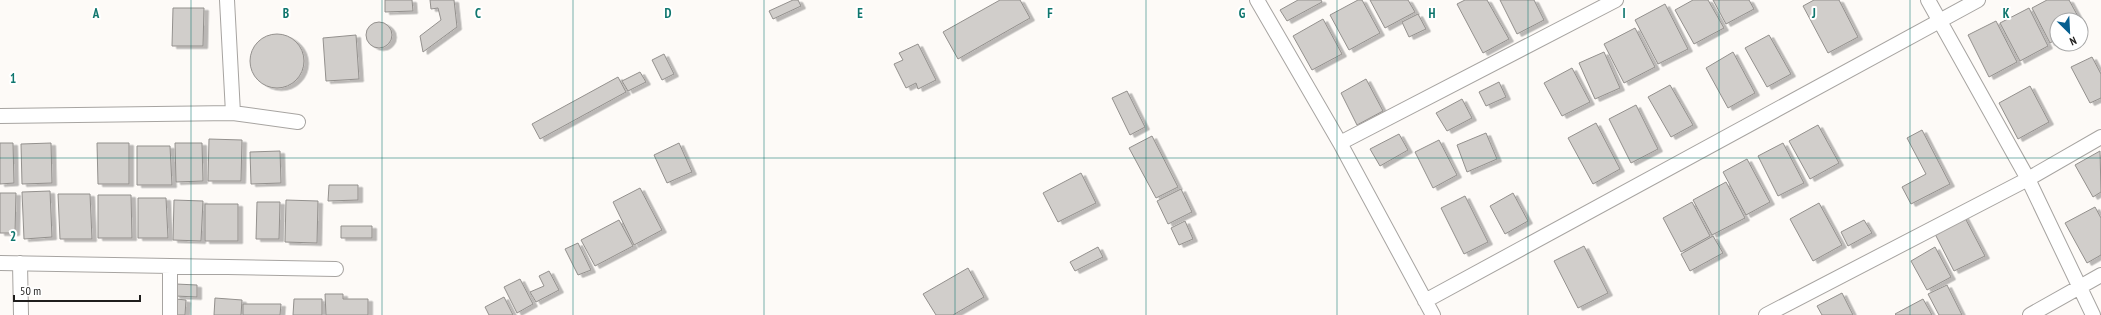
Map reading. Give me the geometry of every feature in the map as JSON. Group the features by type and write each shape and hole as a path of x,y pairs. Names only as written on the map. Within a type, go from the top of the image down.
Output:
{"street":[{"path":"227,0 233,113"},
{"path":"1258,0 1340,142 1433,315"},
{"path":"1340,142 1616,0"},
{"path":"1928,0 2028,179 2092,315"},
{"path":"1425,301 1978,0"},
{"path":"0,116 233,113 298,122"},
{"path":"1766,315 2028,179 2101,137"},
{"path":"0,263 336,269"},
{"path":"20,263 22,315"},
{"path":"170,267 170,315"},
{"path":"2030,315 2101,275"}],"building":[{"path":"385,0 412,0 413,11 385,12"},
{"path":"430,0 454,0 457,27 423,52 420,36 441,20 438,8 431,9"},
{"path":"793,0 798,0 801,6 773,19 769,11"},
{"path":"1000,0 1020,0 1030,18 958,59 943,32"},
{"path":"1298,0 1321,0 1322,2 1287,21 1280,10"},
{"path":"1358,0 1362,0 1380,33 1349,50 1330,15"},
{"path":"1370,0 1408,0 1415,12 1385,28"},
{"path":"1465,0 1487,0 1509,39 1483,53 1457,4"},
{"path":"1500,0 1534,0 1544,20 1517,34"},
{"path":"1693,0 1708,0 1724,28 1694,44 1675,10"},
{"path":"1713,0 1749,0 1754,9 1726,24"},
{"path":"1814,0 1839,0 1858,37 1828,53 1803,6"},
{"path":"2047,0 2069,0 2076,12 2049,12 2049,41 2032,8"},
{"path":"1665,4 1688,49 1658,64 1635,20"},
{"path":"173,8 204,8 203,46 172,46"},
{"path":"2029,8 2048,46 2020,61 2000,23"},
{"path":"1418,14 1426,29 1409,37 1402,22"},
{"path":"1323,19 1342,54 1312,70 1293,36"},
{"path":"1996,21 2017,62 1989,77 1968,35"},
{"path":"379,22 388,26 392,35 388,44 379,48 370,44 366,35 370,26"},
{"path":"1635,28 1655,67 1624,83 1604,44"},
{"path":"272,34 282,34 292,38 300,46 304,56 304,66 300,76 292,84 282,88 272,88 262,84 254,76 250,66 250,56 254,46 262,38"},
{"path":"356,35 359,79 326,81 323,38"},
{"path":"1769,35 1791,74 1767,87 1745,48"},
{"path":"918,44 936,80 918,89 916,83 906,88 894,64 903,60 899,53"},
{"path":"1604,52 1620,88 1595,99 1579,63"},
{"path":"1733,52 1755,93 1728,108 1706,68"},
{"path":"664,54 674,74 662,80 652,60"},
{"path":"2092,57 2101,74 2101,98 2090,103 2071,67"},
{"path":"1572,68 1590,102 1562,116 1544,83"},
{"path":"640,72 646,82 628,91 622,81"},
{"path":"618,77 626,92 540,139 532,124"},
{"path":"1366,79 1383,111 1357,125 1341,93"},
{"path":"1499,82 1506,97 1486,106 1479,92"},
{"path":"1670,85 1693,125 1671,137 1648,97"},
{"path":"2030,86 2049,122 2018,139 1999,103"},
{"path":"1127,91 1145,127 1130,135 1112,98"},
{"path":"1462,99 1472,118 1447,131 1436,113"},
{"path":"1636,105 1658,149 1631,163 1609,119"},
{"path":"1596,123 1620,169 1593,184 1568,138"},
{"path":"1818,125 1839,163 1810,179 1789,141"},
{"path":"1922,130 1950,184 1911,204 1902,187 1926,174 1907,138"},
{"path":"1486,133 1497,159 1467,172 1457,145"},
{"path":"1399,134 1408,150 1380,166 1370,149"},
{"path":"1152,136 1178,187 1156,198 1129,148"},
{"path":"209,139 242,140 241,181 208,181"},
{"path":"1439,140 1457,175 1433,188 1415,152"},
{"path":"0,143 13,143 14,183 0,184"},
{"path":"51,143 52,183 22,184 21,144"},
{"path":"97,143 129,143 129,184 98,184"},
{"path":"175,143 202,143 203,181 176,182"},
{"path":"679,143 692,172 667,183 654,155"},
{"path":"1783,143 1804,183 1778,196 1758,156"},
{"path":"137,146 170,146 172,185 137,185"},
{"path":"280,151 281,183 251,184 250,152"},
{"path":"2100,151 2101,192 2093,197 2075,165"},
{"path":"1747,159 1770,202 1746,215 1723,172"},
{"path":"1081,173 1096,203 1058,222 1043,193"},
{"path":"1726,182 1745,218 1712,235 1693,200"},
{"path":"329,185 358,185 358,200 328,201"},
{"path":"640,188 662,230 634,245 613,202"},
{"path":"1181,189 1192,212 1168,224 1157,201"},
{"path":"50,191 52,237 24,239 22,192"},
{"path":"0,193 16,193 15,233 0,233"},
{"path":"1513,193 1528,221 1505,234 1490,206"},
{"path":"58,194 90,194 92,239 60,239"},
{"path":"98,195 131,195 132,238 98,238"},
{"path":"1465,196 1488,242 1464,254 1441,208"},
{"path":"138,198 166,198 168,238 138,238"},
{"path":"174,200 203,201 201,241 173,240"},
{"path":"286,200 318,201 317,243 285,242"},
{"path":"257,202 280,202 279,239 256,239"},
{"path":"1692,202 1710,236 1681,252 1663,218"},
{"path":"1819,203 1842,245 1813,261 1790,219"},
{"path":"205,204 238,204 238,241 205,241"},
{"path":"2095,207 2101,218 2101,255 2087,263 2065,223"},
{"path":"1964,216 1985,256 1954,271 1934,232"},
{"path":"619,220 633,246 595,266 581,240"},
{"path":"1864,220 1872,233 1848,246 1841,232"},
{"path":"1185,221 1193,239 1179,245 1171,228"},
{"path":"341,226 372,226 372,238 341,238"},
{"path":"1713,236 1723,253 1690,271 1681,254"},
{"path":"578,243 591,270 578,275 565,249"},
{"path":"1584,246 1608,293 1578,308 1554,261"},
{"path":"1098,247 1103,257 1075,271 1070,262"},
{"path":"1935,247 1951,277 1927,290 1911,261"},
{"path":"968,268 984,297 953,315 936,315 923,294"},
{"path":"549,271 559,290 536,302 530,292 544,286 539,276"},
{"path":"520,279 533,304 517,313 504,287"},
{"path":"176,284 197,285 197,297 175,296"},
{"path":"1947,285 1962,315 1939,315 1928,294"},
{"path":"1842,293 1853,315 1822,315 1817,306"},
{"path":"325,294 343,294 343,299 368,299 368,315 326,315"},
{"path":"504,297 513,315 489,315 485,307"},
{"path":"215,298 242,300 241,315 214,315"},
{"path":"176,299 186,300 185,315 175,315"},
{"path":"294,299 322,299 322,315 293,315"},
{"path":"1923,299 1932,315 1895,314"},
{"path":"243,304 281,304 280,315 243,315"}]}
